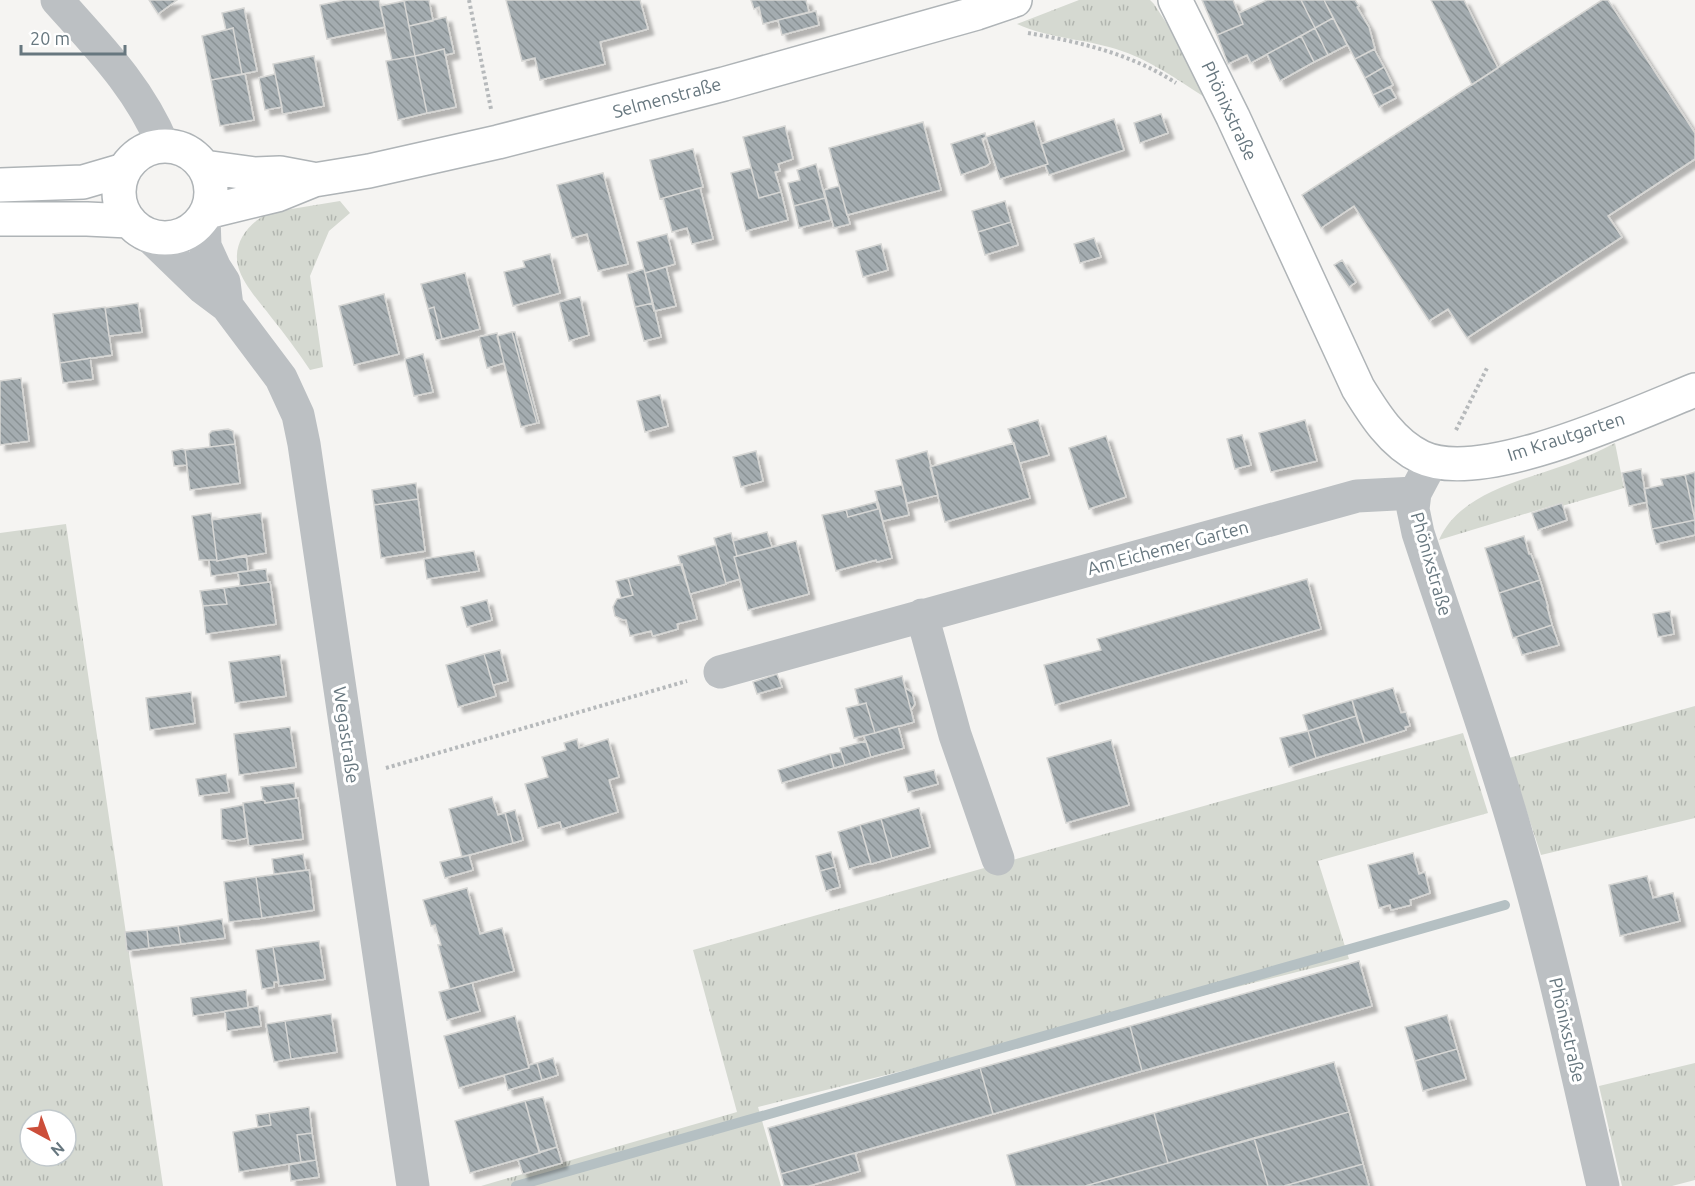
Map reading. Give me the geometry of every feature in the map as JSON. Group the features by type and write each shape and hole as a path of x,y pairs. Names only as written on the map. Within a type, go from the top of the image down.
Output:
{"main road":[{"name":"Selmenstraße","path":"205,214 277,195 314,180 369,171 498,142 724,84 977,13 1015,0"},
{"name":"Phönixstraße","path":"1175,0 1238,128 1358,387 1390,433 1412,452 1432,461"},
{"path":"0,219 87,219 139,228 160,238 177,237 197,226 205,214 211,192 209,177 197,158 187,151 164,145 141,152 127,165 119,187 119,199 123,211 139,228"},
{"name":"Selmenstraße","path":"204,168 255,174 280,172 314,180"},
{"path":"0,185 83,182 124,170"},
{"name":"Im Krautgarten","path":"1432,461 1479,462 1530,452 1599,428 1695,390"}],"street":[{"path":"57,0 121,73 154,123 164,145"},
{"name":"Wegastraße","path":"205,214 205,246 214,268 224,282 227,306"},
{"name":"Wegastraße","path":"139,228 203,288 227,306 281,378 298,415 413,1186"},
{"name":"Phönixstraße","path":"1432,461 1415,493 1413,509 1418,533 1472,691 1517,834 1559,995 1602,1186"},
{"name":"Am Eichemer Garten","path":"720,672 1357,496 1415,493"},
{"path":"922,615 955,735 998,859"}],"path":[{"path":"469,0 498,142"},
{"path":"977,13 1020,31 1113,53 1151,69 1179,85"},
{"path":"1456,430 1488,366"},
{"path":"353,779 720,672"}],"green space":[{"path":"1079,0 1150,0 1169,27 1206,98 1163,70 1128,53 1029,29 1017,24"},
{"path":"340,201 350,213 329,231 310,276 323,367 310,370 244,280 238,266 238,248 245,233 265,215"},
{"path":"1615,443 1624,488 1562,506 1561,503 1439,540 1448,524 1461,511 1494,490 1574,462"},
{"path":"66,524 163,1186 0,1186 0,533"},
{"path":"1695,706 1695,818 1541,855 1509,758"},
{"path":"1463,733 1488,813 1318,861 1349,959 758,1107 781,1186 481,1186 737,1112 693,950"},
{"path":"1695,1063 1695,1180 1672,1186 1622,1186 1599,1086"}],"building":[{"path":"149,0 177,0 158,14"},
{"path":"344,0 379,0 385,27 327,39 320,5"},
{"path":"429,0 433,21 409,26 404,1"},
{"path":"506,0 640,0 648,29 600,42 605,64 540,80 535,58 522,61"},
{"path":"751,0 806,0 809,12 763,24 759,7 754,9"},
{"path":"1202,0 1233,0 1243,24 1217,35"},
{"path":"1267,0 1301,0 1315,28 1251,63 1247,55 1228,64 1217,35 1243,24 1239,13"},
{"path":"1301,0 1324,0 1333,18 1315,28"},
{"path":"1324,0 1355,0 1369,27 1375,49 1355,59"},
{"path":"1431,0 1464,0 1498,68 1472,85"},
{"path":"1602,0 1608,0 1695,133 1695,159 1608,216 1622,237 1467,338 1448,309 1429,321 1354,206 1321,228 1302,195"},
{"path":"404,1 415,56 392,60 380,6"},
{"path":"244,8 257,71 242,74 233,28 226,30 222,13"},
{"path":"816,11 819,25 782,35 778,20"},
{"path":"446,17 454,53 445,55 444,49 415,56 409,26"},
{"path":"1333,18 1347,45 1328,55 1315,28"},
{"path":"233,28 242,74 211,80 202,36"},
{"path":"1315,28 1328,55 1314,62 1301,36"},
{"path":"1301,36 1314,62 1280,81 1267,54"},
{"path":"444,49 456,107 427,113 415,56"},
{"path":"1374,49 1384,67 1365,78 1355,59"},
{"path":"314,56 324,106 283,114 273,64"},
{"path":"415,56 427,113 398,120 386,61"},
{"path":"1384,67 1393,85 1373,95 1365,78"},
{"path":"245,74 254,120 220,126 211,80"},
{"path":"275,74 282,107 265,110 259,78"},
{"path":"1390,87 1396,98 1379,107 1373,95"},
{"path":"1161,114 1168,133 1140,143 1134,123"},
{"path":"1114,119 1124,150 1049,175 1041,144"},
{"path":"1034,121 1048,164 1000,179 986,137"},
{"path":"923,122 941,190 847,215 829,148"},
{"path":"785,126 793,159 778,164 780,171 775,172 781,192 759,198 743,137"},
{"path":"985,133 986,137 982,139 990,163 961,175 951,144"},
{"path":"693,149 703,187 660,199 650,160"},
{"path":"816,164 825,198 794,206 788,183 800,180 797,170"},
{"path":"751,168 759,198 781,192 788,220 746,231 731,173"},
{"path":"603,173 628,264 598,271 587,234 572,238 557,185"},
{"path":"839,186 850,224 834,228 824,190"},
{"path":"700,188 713,239 692,244 687,228 672,232 663,198"},
{"path":"825,198 831,220 799,228 794,206"},
{"path":"1005,201 1011,222 978,232 972,211"},
{"path":"1011,222 1018,245 985,255 978,232"},
{"path":"667,234 675,264 645,273 637,242"},
{"path":"1094,238 1101,257 1080,263 1074,244"},
{"path":"881,244 888,270 863,277 856,251"},
{"path":"550,254 560,293 513,306 504,272 525,267 523,261"},
{"path":"1342,260 1356,282 1349,287 1334,265"},
{"path":"666,267 676,306 654,311 645,273"},
{"path":"644,269 653,303 635,307 627,274"},
{"path":"465,273 480,329 442,339 434,307 428,309 421,284"},
{"path":"384,294 399,354 354,365 339,306"},
{"path":"580,297 589,335 569,341 559,302"},
{"path":"138,303 142,332 109,336 105,308"},
{"path":"653,303 661,337 644,341 635,307"},
{"path":"105,307 112,355 60,363 53,314"},
{"path":"434,307 442,339 436,340 428,309"},
{"path":"512,332 537,423 521,427 497,336"},
{"path":"512,332 515,332 539,423 537,423"},
{"path":"497,333 504,363 487,368 479,337"},
{"path":"423,354 433,392 414,396 405,359"},
{"path":"90,358 93,379 63,383 60,363"},
{"path":"21,378 29,441 0,445 0,381"},
{"path":"660,395 668,426 645,432 637,401"},
{"path":"1038,420 1049,455 1020,463 1008,429"},
{"path":"1305,420 1317,461 1271,472 1259,433"},
{"path":"228,429 233,431 235,444 210,447 209,434 212,431"},
{"path":"1242,435 1251,465 1235,469 1227,439"},
{"path":"1106,436 1126,497 1089,509 1069,448"},
{"path":"1014,443 1030,498 945,522 930,467"},
{"path":"235,444 240,483 190,490 185,450"},
{"path":"185,450 187,465 174,466 172,451"},
{"path":"756,451 763,481 741,487 733,457"},
{"path":"927,451 938,495 907,503 896,460"},
{"path":"1641,469 1647,502 1629,506 1622,473"},
{"path":"1695,472 1695,519 1685,475"},
{"path":"1685,475 1695,520 1652,529 1644,489 1663,485 1661,479"},
{"path":"416,483 418,499 374,505 372,490"},
{"path":"902,485 909,515 883,521 875,491"},
{"path":"418,499 425,551 381,558 374,505"},
{"path":"877,501 892,558 836,571 822,515 846,510 848,517 878,509"},
{"path":"876,502 878,509 848,517 846,510"},
{"path":"1562,503 1567,520 1538,530 1532,513"},
{"path":"211,513 217,560 199,560 192,516"},
{"path":"261,513 266,553 217,561 212,520"},
{"path":"1695,520 1695,535 1656,544 1652,529"},
{"path":"767,532 772,547 737,556 733,541"},
{"path":"731,533 740,579 726,583 714,538"},
{"path":"1524,536 1540,580 1499,593 1485,548"},
{"path":"796,541 809,594 748,610 734,557"},
{"path":"716,545 726,584 690,594 678,556"},
{"path":"474,551 479,571 427,579 424,559"},
{"path":"246,555 248,571 211,576 209,560 217,561"},
{"path":"682,564 697,619 677,624 678,629 653,636 651,631 630,636 626,620 615,616 613,607 617,599 633,595 628,578"},
{"path":"266,569 268,582 240,586 238,572"},
{"path":"628,578 633,595 621,598 616,581"},
{"path":"1307,579 1321,629 1055,705 1044,665 1101,650 1097,639"},
{"path":"1540,580 1552,625 1513,638 1499,593"},
{"path":"270,582 276,624 206,634 203,606 227,604 224,588"},
{"path":"224,588 227,604 203,606 200,591"},
{"path":"487,600 492,620 467,627 461,607"},
{"path":"1670,611 1674,634 1658,637 1653,614"},
{"path":"1552,625 1559,645 1522,655 1516,637"},
{"path":"500,650 508,681 493,685 484,654"},
{"path":"484,654 496,696 458,707 446,665"},
{"path":"280,655 286,696 235,703 229,662"},
{"path":"777,674 782,687 757,694 753,682"},
{"path":"902,676 914,722 875,733 866,703 859,705 855,689"},
{"path":"905,688 912,692 915,704 911,710"},
{"path":"1393,688 1401,713 1406,712 1410,726 1405,727 1406,730 1365,743 1352,700"},
{"path":"191,692 195,723 150,730 146,698"},
{"path":"1352,700 1356,716 1308,731 1303,715"},
{"path":"866,703 875,733 854,738 846,708"},
{"path":"1356,716 1365,743 1316,758 1308,731"},
{"path":"898,726 904,748 871,757 864,736"},
{"path":"290,727 296,767 239,775 234,734"},
{"path":"1308,731 1316,758 1289,767 1280,738"},
{"path":"577,739 579,748 608,739 619,777 609,780 618,812 562,829 560,822 538,828 525,784 548,777 542,757 566,750 564,743"},
{"path":"1111,740 1129,805 1066,823 1047,758"},
{"path":"866,741 871,757 845,765 840,748"},
{"path":"841,752 845,765 834,768 830,754"},
{"path":"830,754 834,768 782,783 778,770"},
{"path":"934,770 938,784 908,792 904,777"},
{"path":"226,774 229,792 199,796 196,779"},
{"path":"294,783 296,798 265,803 263,800 261,787"},
{"path":"492,797 498,815 505,813 513,843 462,857 449,809"},
{"path":"298,798 303,839 249,846 243,803 263,800 265,803"},
{"path":"243,805 247,838 233,841 222,839 221,809"},
{"path":"919,808 930,847 892,858 881,819"},
{"path":"515,810 523,840 513,843 505,813"},
{"path":"881,819 892,858 871,864 860,825"},
{"path":"860,825 871,863 849,869 838,832"},
{"path":"831,852 835,867 820,871 816,856"},
{"path":"1413,853 1419,874 1425,872 1430,893 1410,900 1411,905 1391,910 1390,905 1379,908 1368,865"},
{"path":"303,854 306,870 274,874 272,859"},
{"path":"469,855 473,870 445,878 440,862"},
{"path":"835,867 840,887 826,891 820,871"},
{"path":"309,870 314,910 262,918 256,877"},
{"path":"1647,876 1653,898 1673,893 1680,921 1620,936 1609,885"},
{"path":"256,877 262,918 229,922 224,882"},
{"path":"467,888 480,934 502,928 514,971 450,989 435,925 431,926 423,900"},
{"path":"222,919 225,938 181,944 178,926"},
{"path":"178,926 181,944 149,948 147,930"},
{"path":"147,930 149,948 127,951 125,932"},
{"path":"319,941 325,979 279,986 273,947"},
{"path":"273,947 279,982 274,982 274,987 262,989 256,950"},
{"path":"1359,961 1372,1006 1142,1071 1130,1026"},
{"path":"472,983 480,1011 447,1020 439,992"},
{"path":"246,990 248,1008 193,1016 191,998"},
{"path":"258,1006 261,1026 227,1031 225,1011"},
{"path":"331,1014 337,1052 291,1059 285,1021"},
{"path":"1447,1015 1457,1049 1415,1061 1405,1027"},
{"path":"515,1016 529,1068 459,1088 444,1036"},
{"path":"285,1021 291,1059 274,1062 266,1024"},
{"path":"1130,1026 1142,1071 993,1114 980,1068"},
{"path":"1457,1049 1466,1079 1423,1091 1415,1061"},
{"path":"553,1058 558,1075 542,1080 537,1063"},
{"path":"1334,1062 1349,1112 1168,1163 1154,1113"},
{"path":"537,1063 542,1080 508,1090 504,1075 529,1068 529,1065"},
{"path":"980,1068 993,1114 781,1174 768,1128"},
{"path":"543,1097 557,1147 539,1152 525,1101"},
{"path":"525,1101 540,1153 470,1173 455,1121"},
{"path":"309,1107 312,1133 297,1135 301,1162 239,1172 233,1132 271,1125 269,1113"},
{"path":"1349,1112 1363,1164 1284,1186 1268,1186 1254,1138"},
{"path":"269,1113 271,1125 258,1127 256,1115"},
{"path":"1154,1113 1168,1163 1085,1186 1016,1186 1007,1155"},
{"path":"312,1133 316,1160 301,1162 297,1135"},
{"path":"1254,1138 1268,1186 1085,1186 1168,1163"},
{"path":"557,1147 562,1163 523,1174 518,1160"},
{"path":"855,1153 860,1171 809,1186 784,1186 781,1174"},
{"path":"316,1160 319,1177 291,1181 289,1165"},
{"path":"1363,1164 1369,1186 1284,1186"}],"waterway":[{"path":"516,1186 1505,905"}]}
